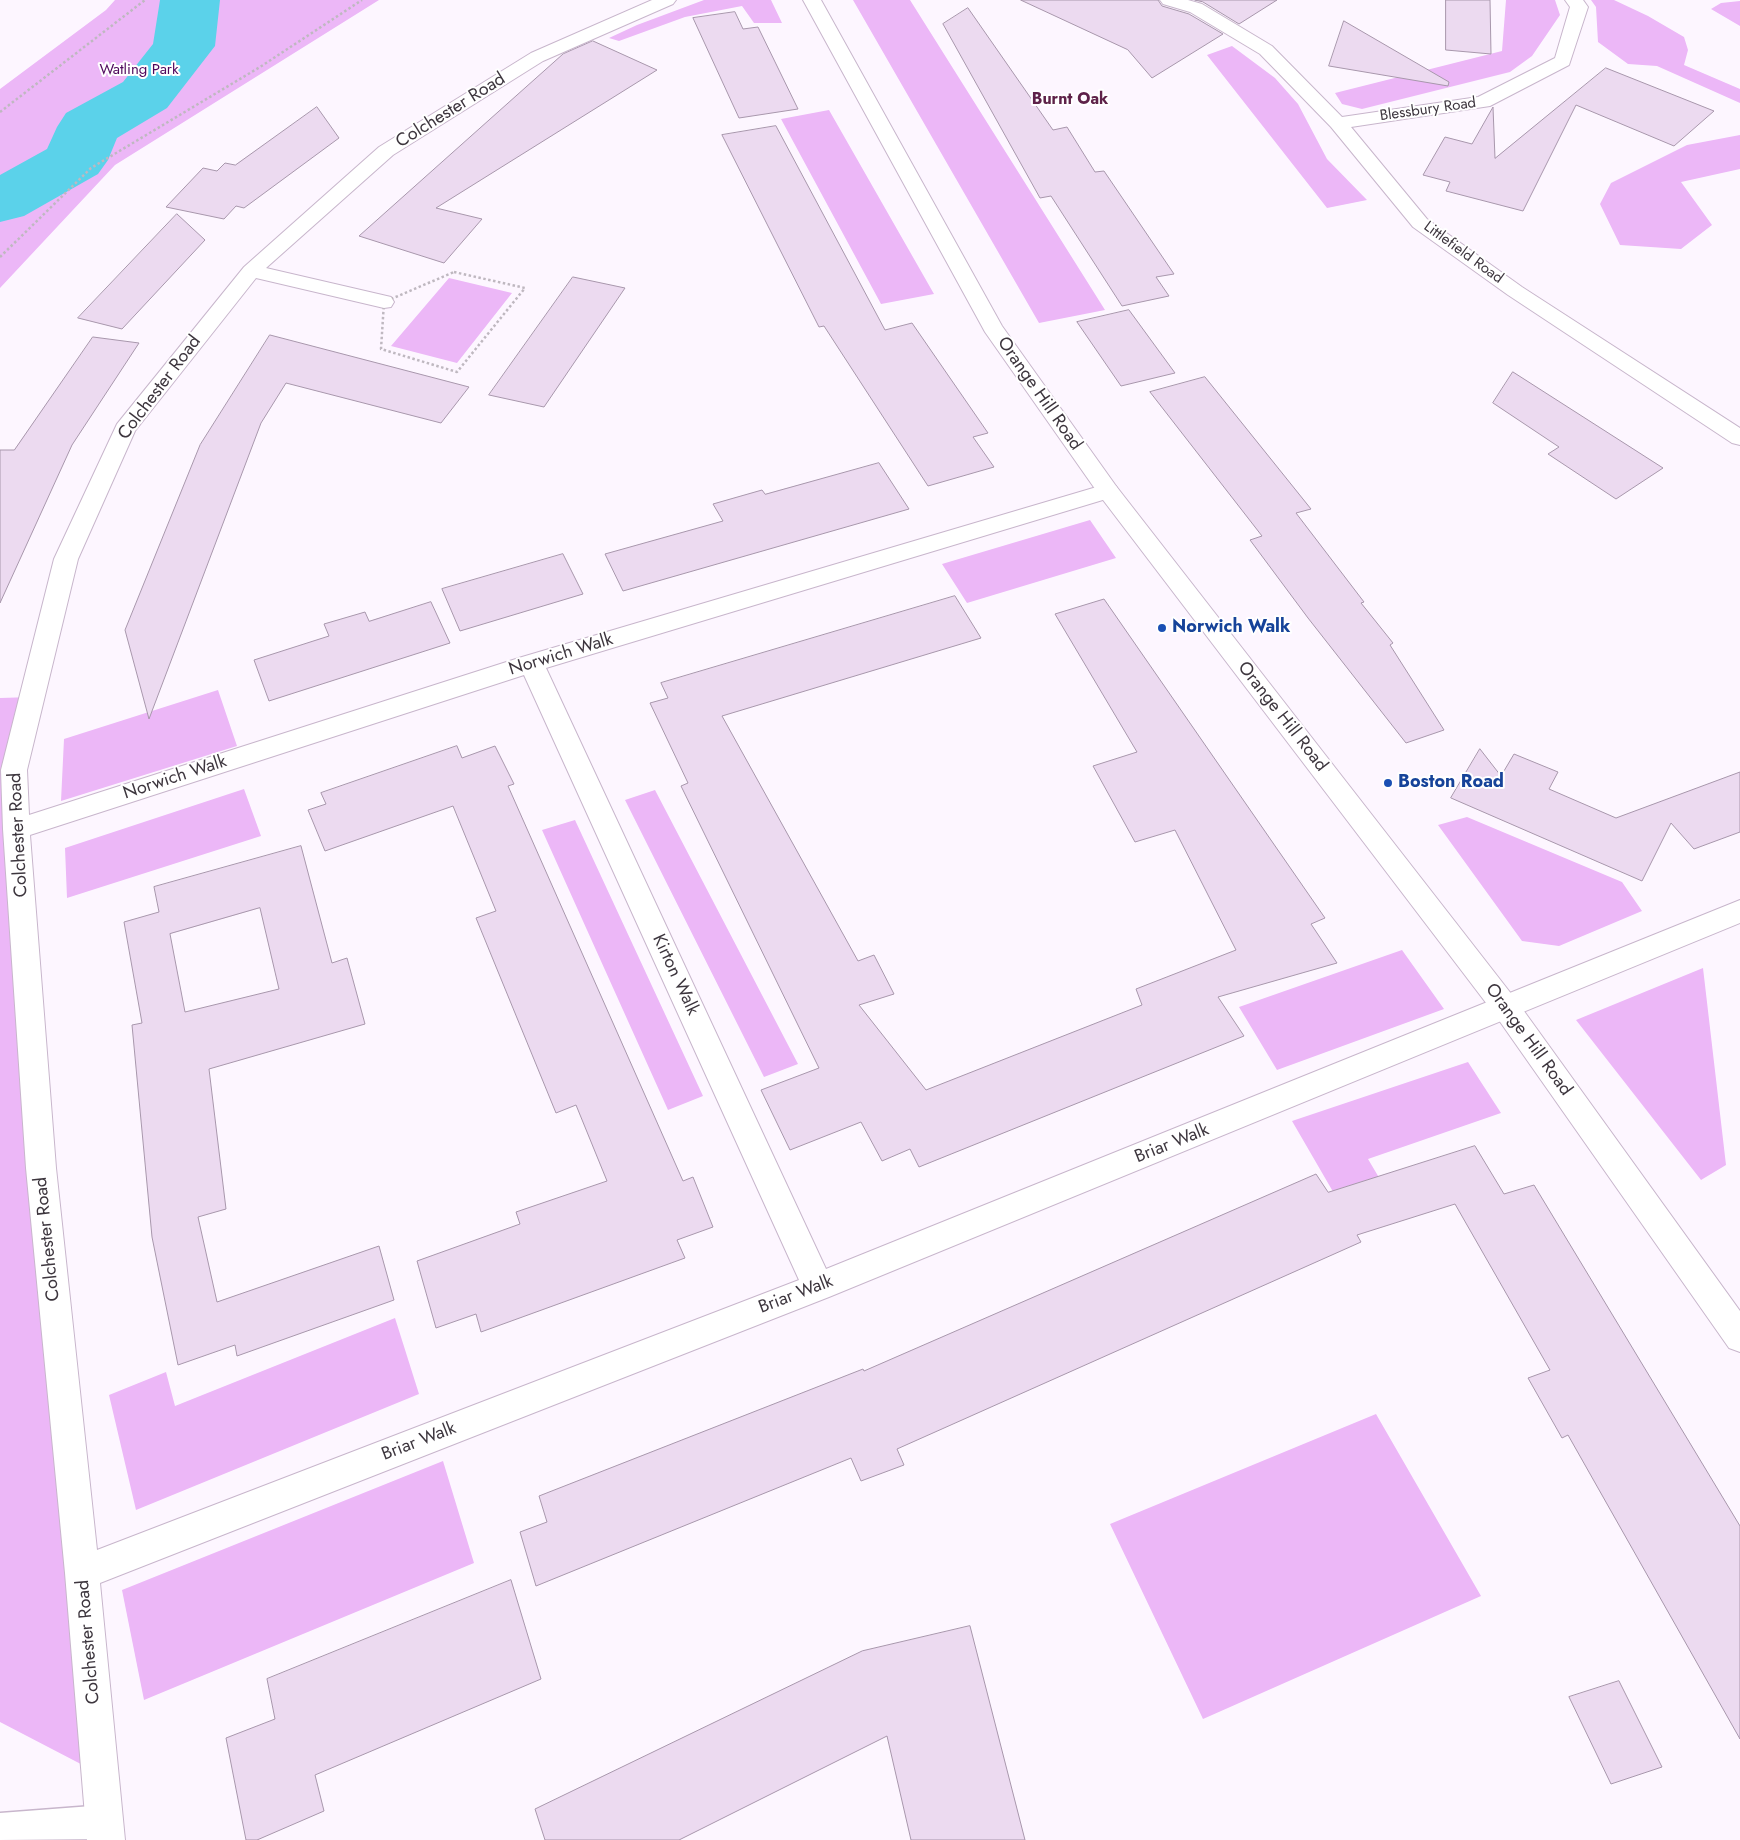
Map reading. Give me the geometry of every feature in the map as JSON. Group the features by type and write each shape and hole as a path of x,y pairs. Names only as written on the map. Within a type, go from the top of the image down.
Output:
{"street":[{"name":"Colchester Road","path":"105,1831 82,1573 41,1168 16,829 14,770 66,559 124,429 251,271 386,151 537,57 667,0"},
{"name":"Orange Hill Road","path":"812,0 992,327 1108,491 1506,1008 1740,1337"},
{"name":"Littlefield Road","path":"1170,0 1196,8 1266,50 1338,124 1420,223 1515,291 1740,438"},
{"name":"Blessbury Road","path":"1338,124 1483,102 1563,61 1579,7 1574,0"},
{"path":"251,271 384,302"},
{"name":"Norwich Walk","path":"16,829 531,663 1108,491"},
{"name":"Kirton Walk","path":"531,663 818,1287"},
{"path":"1506,1008 1740,911"},
{"name":"Briar Walk","path":"82,1573 818,1287 1506,1008"}],"lane":[{"path":"0,1830 105,1831"}],"path":[{"path":"0,112 145,0"},
{"path":"0,257 91,168 260,67 362,0"},
{"path":"454,272 525,288 457,372 382,349 384,302 454,272"}],"green space":[{"name":"Watling Park","path":"115,0 379,0 115,165 0,288 0,89 106,10"},
{"path":"704,0 771,0 782,23 754,23 742,6 685,17 619,41 609,38 637,25"},
{"path":"853,0 910,0 1105,310 1039,323"},
{"path":"1506,0 1555,0 1560,15 1532,56 1510,72 1362,109 1342,104 1335,93 1502,51"},
{"path":"1591,0 1614,0 1648,16 1684,37 1688,50 1684,65 1740,89 1740,103 1657,66 1628,64 1598,42 1596,7"},
{"path":"1740,1 1740,26 1711,9 1721,3"},
{"path":"1232,46 1275,78 1298,104 1327,159 1367,200 1327,208 1207,55"},
{"path":"829,110 934,294 881,304 781,119"},
{"path":"1740,135 1740,169 1681,182 1712,225 1681,249 1620,245 1600,204 1611,183 1687,145"},
{"path":"449,278 512,293 457,363 391,346"},
{"path":"1090,520 1116,558 967,603 942,564"},
{"path":"218,690 237,746 61,801 64,739"},
{"path":"32,697 14,770 100,1774 0,1722 0,698"},
{"path":"244,789 261,836 67,898 65,848"},
{"path":"655,790 798,1064 764,1077 625,800"},
{"path":"1467,817 1622,882 1642,911 1559,946 1522,941 1438,825"},
{"path":"575,820 703,1096 668,1110 542,830"},
{"path":"1402,950 1444,1009 1277,1070 1239,1007"},
{"path":"1703,968 1726,1165 1701,1180 1576,1020"},
{"path":"1468,1062 1501,1113 1368,1159 1384,1186 1339,1202 1292,1121"},
{"path":"395,1318 419,1394 136,1510 109,1395 166,1372 175,1406"},
{"path":"1376,1414 1481,1596 1203,1719 1110,1524"},
{"path":"443,1461 474,1563 144,1700 122,1590"}],"building":[{"path":"1021,0 1158,0 1162,6 1189,14 1223,34 1152,78 1128,50"},
{"path":"1195,0 1277,0 1239,24 1203,2"},
{"path":"1446,0 1490,0 1491,54 1446,50"},
{"path":"968,8 1053,130 1067,127 1095,172 1104,171 1174,274 1156,277 1169,296 1122,306 1051,196 1040,198 943,24"},
{"path":"735,12 743,29 758,27 798,109 739,118 693,18"},
{"path":"1344,21 1449,82 1448,86 1329,66"},
{"path":"593,41 657,70 436,208 482,219 444,263 359,236 563,54"},
{"path":"1606,68 1714,111 1674,146 1576,105 1523,211 1446,191 1450,182 1423,175 1445,137 1472,144 1493,107 1495,158"},
{"path":"317,107 339,138 244,208 236,206 224,219 166,207 203,168 217,171 225,163 235,165"},
{"path":"776,126 885,330 912,323 988,433 973,437 994,467 928,486 824,326 819,327 722,135"},
{"path":"177,214 205,240 122,329 78,318"},
{"path":"573,277 625,288 544,407 489,395"},
{"path":"1129,310 1175,373 1121,386 1077,322"},
{"path":"270,335 469,387 441,423 286,383 261,423 149,719 125,630 200,445"},
{"path":"93,337 139,343 72,445 0,603 0,450 14,450"},
{"path":"1513,372 1663,468 1616,499 1548,454 1559,447 1493,403"},
{"path":"1205,377 1311,509 1296,513 1364,602 1361,603 1393,643 1390,645 1444,730 1406,743 1308,618 1250,540 1262,536 1150,392"},
{"path":"879,463 909,509 623,591 605,554 723,521 713,504 762,490 765,494"},
{"path":"563,554 583,594 460,631 442,589"},
{"path":"955,596 981,638 722,716 858,961 874,955 894,994 859,1005 926,1090 1142,1005 1136,989 1236,950 1175,830 1135,842 1093,766 1137,752 1055,614 1104,599 1325,918 1311,924 1337,963 1218,997 1244,1036 919,1167 910,1149 882,1161 861,1122 790,1150 761,1090 819,1068 681,786 688,783 650,703 668,698 661,683"},
{"path":"431,602 450,643 269,701 254,660 329,636 324,624 365,612 369,621"},
{"path":"457,746 462,758 495,746 514,784 508,786 683,1181 693,1177 713,1227 677,1240 685,1258 481,1332 476,1314 436,1328 417,1261 520,1224 516,1212 607,1181 576,1105 556,1113 476,918 496,911 453,806 325,851 308,810 326,804 321,793"},
{"path":"1480,749 1501,776 1514,754 1558,772 1549,789 1616,818 1740,772 1740,832 1694,849 1671,823 1642,881 1451,798"},
{"path":"301,846 332,963 347,958 365,1024 209,1069 226,1209 198,1217 217,1302 379,1246 394,1300 237,1356 235,1345 178,1365 152,1237 132,1025 142,1023 124,922 159,912 154,887","holes":["260,908 279,989 185,1012 170,934"]},
{"path":"1475,1146 1504,1194 1534,1185 1740,1526 1740,1739 1568,1435 1562,1438 1528,1378 1550,1370 1455,1204 1357,1235 1361,1242 897,1449 904,1465 861,1481 851,1458 536,1586 520,1532 547,1522 539,1496 863,1369 864,1371 1316,1174 1328,1192"},
{"path":"511,1580 541,1679 315,1775 324,1811 257,1840 246,1840 226,1738 275,1719 267,1679"},
{"path":"970,1626 1025,1840 911,1840 887,1736 679,1840 545,1840 535,1809 862,1651"},
{"path":"1619,1681 1662,1767 1611,1784 1569,1697"}],"waterway":[{"path":"0,202 75,160 89,127 145,95 184,46 190,0"}],"place":[{"name":"Norwich Walk","path":"1162,628"},
{"name":"Boston Road","path":"1388,783"}],"district":[{"name":"Burnt Oak","path":"1070,100"}]}
